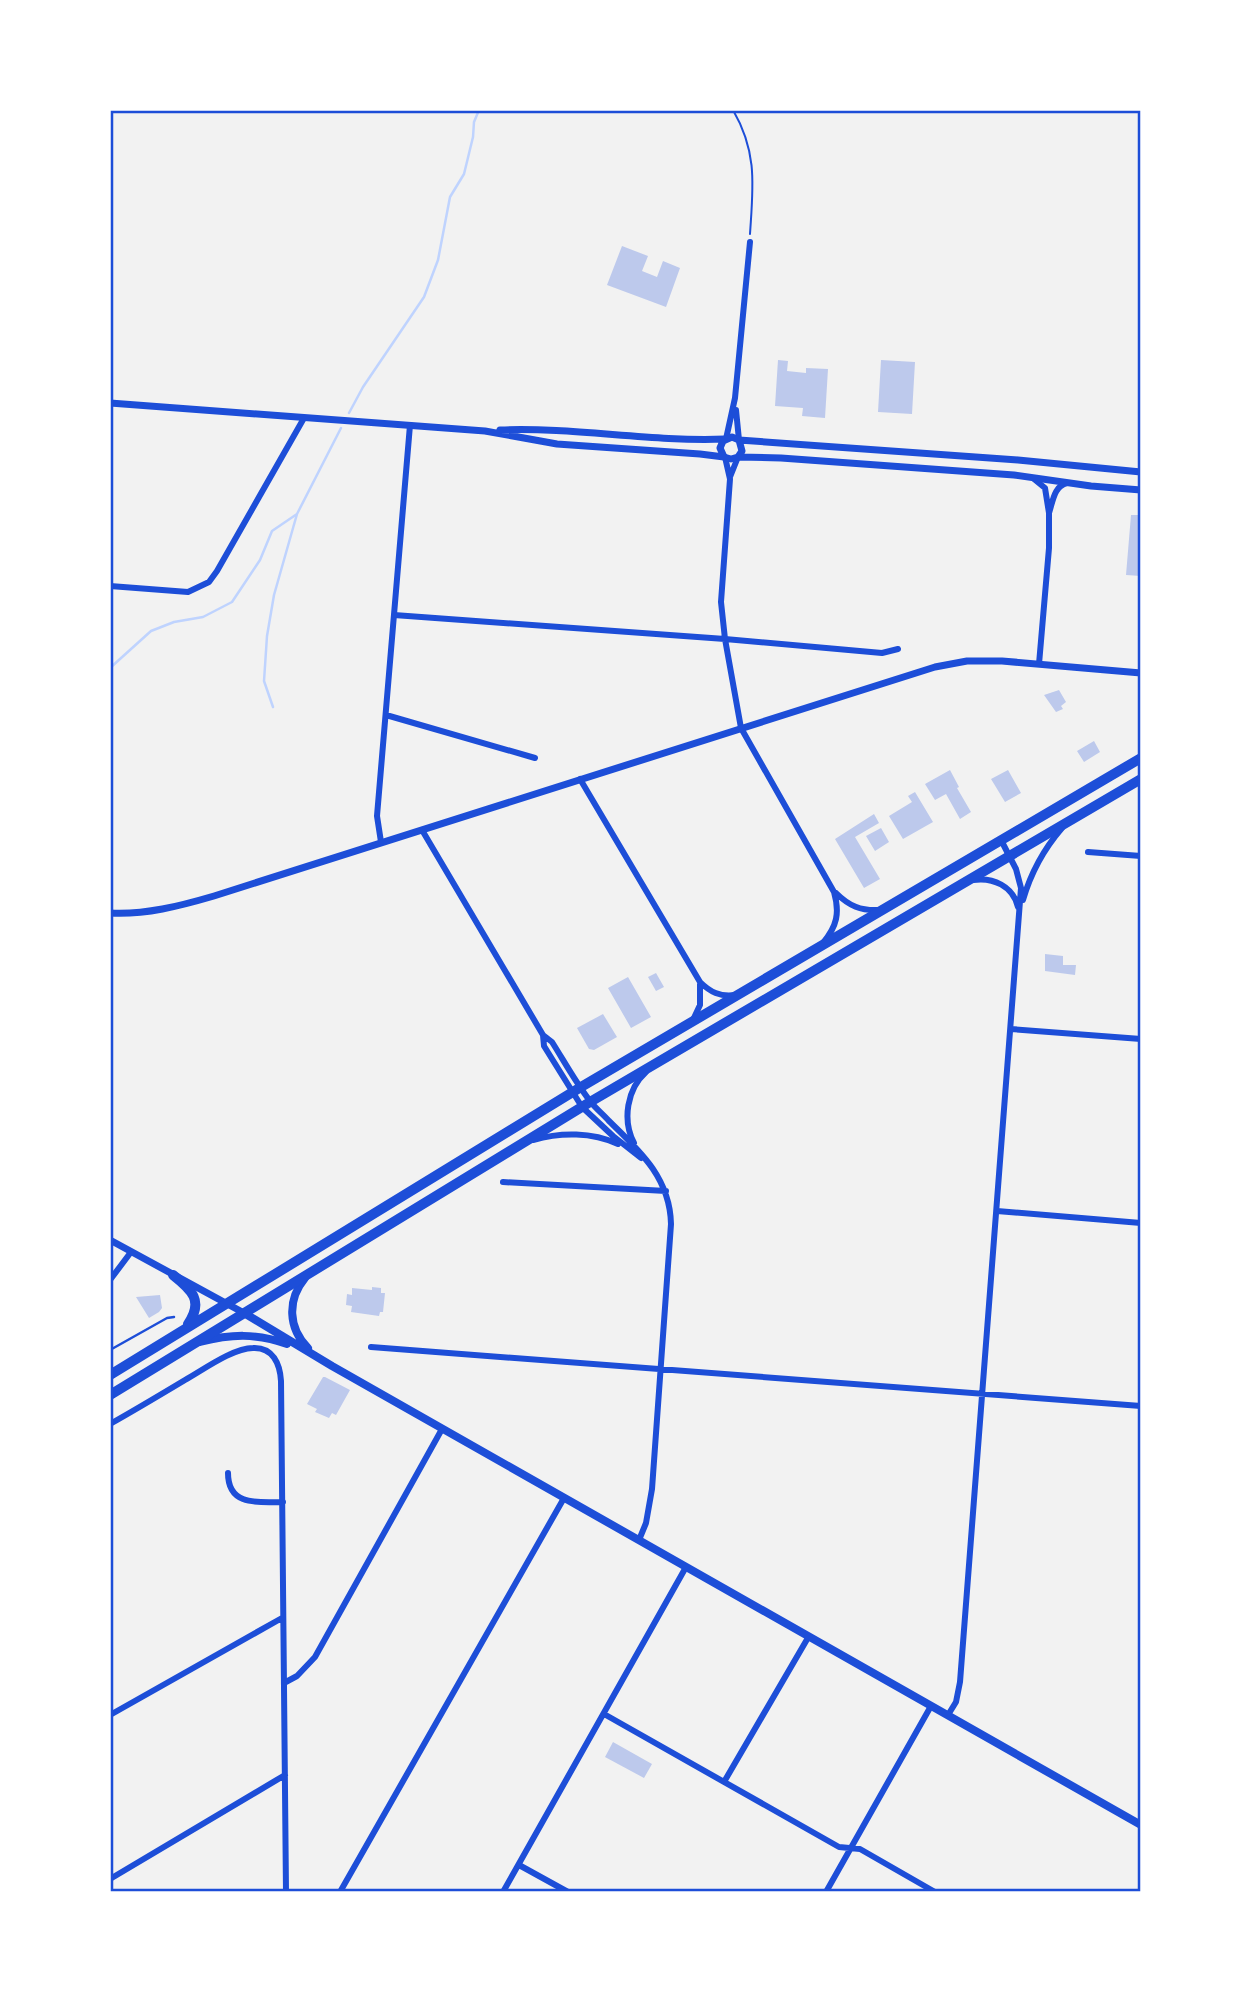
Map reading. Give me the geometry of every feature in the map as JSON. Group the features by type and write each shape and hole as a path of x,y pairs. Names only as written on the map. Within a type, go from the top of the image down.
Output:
{"highway":[{"path":"111,1374 691,1021 1141,758"},
{"path":"110,1395 586,1105 1141,779"},
{"path":"173,1275 190,1290 196,1306 192,1318 183,1330"}],"main road":[{"path":"312,1271 296,1291 292,1304 293,1322 302,1342 332,1366"},
{"path":"244,1313 442,1429 1141,1825"},
{"path":"195,1343 235,1335 253,1335 271,1338 306,1351"}],"street":[{"path":"730,479 720,448 726,439 735,398 750,242"},
{"path":"735,398 742,451 730,479 721,602 725,639 741,728 838,903 837,919 832,932 819,947"},
{"path":"110,403 485,431 553,443 731,459 781,458 1023,476 1141,490"},
{"path":"110,586 188,592 209,582 218,571 304,418"},
{"path":"381,842 377,816 410,425"},
{"path":"553,443 547,436 548,432 555,429"},
{"path":"485,431 555,429 702,440 732,437 739,440 1141,472"},
{"path":"1023,476 1017,472 1017,467 1019,463 1026,461"},
{"path":"1049,513 1057,489 1062,485 1082,483 1086,475 1079,467"},
{"path":"1032,478 1045,488 1049,513 1049,548 1038,664"},
{"path":"394,615 882,653 898,649"},
{"path":"110,913 148,911 183,905 935,667 984,661 1141,672"},
{"path":"386,715 535,758"},
{"path":"580,779 700,982 721,995 739,993"},
{"path":"1019,912 1041,855 1069,821"},
{"path":"422,830 543,1035 552,1042 586,1105"},
{"path":"948,1715 958,1694 1021,888 1020,879 1001,841"},
{"path":"1088,852 1141,856"},
{"path":"963,883 979,879 1000,884 1012,892 1019,912"},
{"path":"834,892 856,908 882,910"},
{"path":"691,1021 701,1005 700,982"},
{"path":"1011,1029 1141,1039"},
{"path":"543,1035 544,1046 586,1105 648,1164 661,1180 669,1202 671,1224 651,1496 639,1540"},
{"path":"637,1153 630,1133 629,1103 638,1082 655,1064"},
{"path":"523,1143 551,1136 587,1135 609,1140 637,1153"},
{"path":"503,1182 666,1191"},
{"path":"997,1212 1141,1223"},
{"path":"110,1240 244,1313"},
{"path":"110,1280 131,1252"},
{"path":"371,1347 1141,1406"},
{"path":"110,1424 228,1356 250,1348 261,1348 273,1356 279,1366 283,1502 286,1892"},
{"path":"284,1683 298,1676 314,1657 442,1429"},
{"path":"228,1473 228,1482 235,1494 243,1500 283,1502"},
{"path":"340,1892 564,1498"},
{"path":"503,1892 686,1567"},
{"path":"111,1713 282,1618"},
{"path":"724,1782 809,1636"},
{"path":"826,1892 931,1706"},
{"path":"604,1714 839,1847 860,1849 935,1892"},
{"path":"110,1867 113,1877 285,1775"},
{"path":"519,1865 568,1892"}],"lane":[{"path":"110,1350 167,1318 174,1317"}],"path":[{"path":"733,110 745,131 750,149 753,184 750,242"}],"building":[{"path":"622,246 648,256 642,271 657,277 663,261 680,268 666,307 607,285"},
{"path":"778,360 788,361 787,371 806,373 806,368 828,369 825,418 802,416 803,408 775,406"},
{"path":"881,360 915,362 912,414 878,412"},
{"path":"1131,515 1141,515 1141,576 1126,575"},
{"path":"1059,690 1066,702 1061,706 1063,709 1056,712 1044,695"},
{"path":"1094,741 1100,752 1084,762 1077,751"},
{"path":"950,770 971,812 960,819 946,794 935,800 925,784"},
{"path":"1008,770 1021,793 1005,802 991,779"},
{"path":"915,792 933,822 903,839 889,816 912,802 908,796"},
{"path":"874,814 879,823 855,837 880,879 864,888 835,839"},
{"path":"881,828 889,842 875,851 866,836"},
{"path":"1045,954 1063,956 1063,965 1076,965 1075,975 1045,971"},
{"path":"656,973 664,987 656,991 648,977"},
{"path":"628,977 651,1017 631,1028 608,988"},
{"path":"603,1014 617,1037 594,1050 589,1049 577,1028"},
{"path":"372,1287 381,1288 381,1293 385,1293 383,1312 380,1312 379,1316 351,1312 352,1306 346,1305 347,1294 352,1295 352,1288 372,1290"},
{"path":"160,1295 162,1308 149,1318 136,1297"},
{"path":"323,1377 350,1390 336,1415 332,1413 329,1418 315,1412 317,1409 307,1404"},
{"path":"613,1742 652,1764 644,1778 605,1757"}],"waterway":[{"path":"349,413 363,387 424,297 438,260 450,197 464,174 474,122 479,110"},
{"path":"110,668 151,631 174,622 203,617 232,602 260,560 272,531 297,514 341,428"},
{"path":"273,707 264,681 267,636 274,595 297,514"}]}
